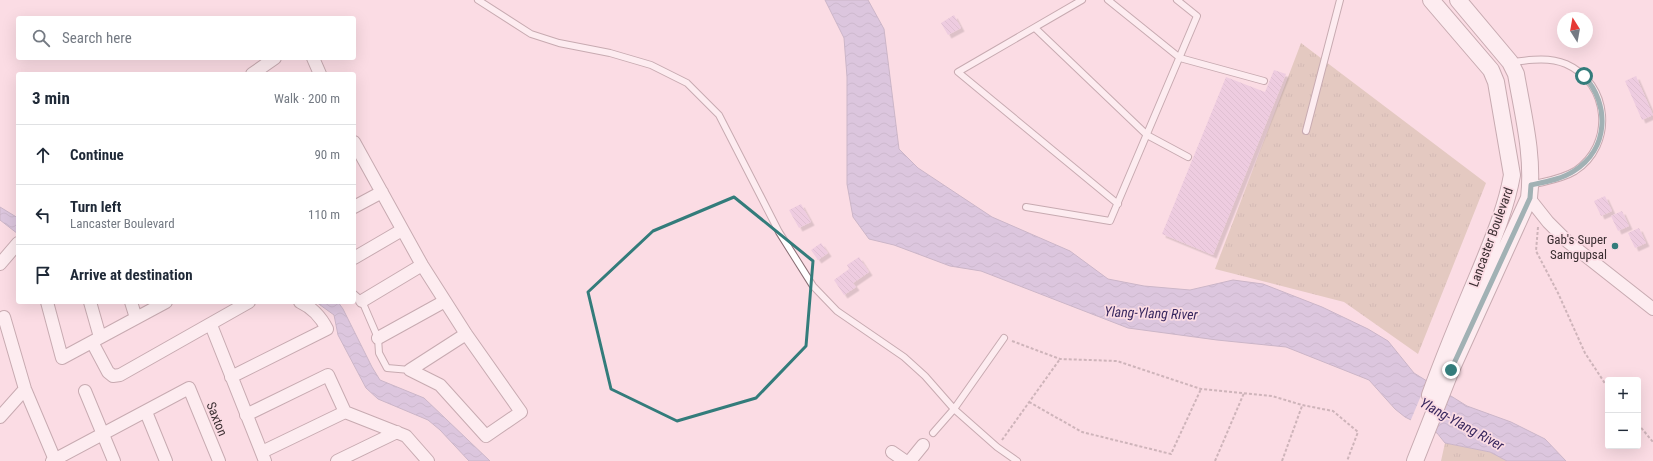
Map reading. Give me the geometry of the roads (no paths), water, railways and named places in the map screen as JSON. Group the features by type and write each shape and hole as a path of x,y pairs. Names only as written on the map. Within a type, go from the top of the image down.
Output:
{"main road":[{"name":"Lancaster Boulevard","path":"1416,461 1421,436 1495,234 1510,190 1512,175 1496,82 1491,70 1431,0"},
{"name":"Lancaster Boulevard","path":"1447,366 1533,198 1531,158 1516,74 1510,62 1458,0"},
{"name":"Lancaster Boulevard","path":"1403,461 1421,436"}],"street":[{"path":"255,72 272,60"},
{"path":"314,60 319,72"},
{"path":"356,146 422,265 466,334 521,412 486,436 440,385 410,370"},
{"path":"356,206 382,192"},
{"path":"1533,198 1568,242 1653,309"},
{"path":"356,257 402,230"},
{"path":"0,264 16,248"},
{"path":"358,297 422,265"},
{"path":"378,338 445,301"},
{"path":"48,304 62,358 162,304"},
{"path":"90,304 96,340 108,372 113,376 120,375 247,304"},
{"path":"132,304 136,318"},
{"path":"231,377 326,329 321,318 304,304"},
{"path":"4,317 25,389 54,460 146,412 166,461"},
{"path":"211,325 264,457 345,412"},
{"path":"0,344 9,334"},
{"path":"410,370 466,334"},
{"path":"246,415 328,375 345,412 406,436 428,461"},
{"name":"Saxton","path":"146,412 189,388 219,461"},
{"path":"0,417 25,389"},
{"path":"85,391 114,461"},
{"path":"337,461 397,432"},
{"path":"910,461 923,445"},
{"path":"892,452 905,461"}],"lane":[{"path":"478,0 531,34 559,43 610,53 651,65 687,83 719,115 780,232 813,286 837,311 904,357 925,376 954,409 997,447 1017,461"},
{"path":"1082,0 958,72 1118,204"},
{"path":"1108,0 1180,58 1264,81"},
{"path":"1026,207 1110,221 1197,16 1177,0"},
{"path":"1306,131 1340,0"},
{"path":"1035,28 1147,135 1188,157"},
{"path":"1510,62 1548,59 1568,65 1591,83 1600,101 1602,111 1603,121 1595,150 1583,165 1533,198"},
{"path":"358,297 378,338 379,353 387,368 410,370"},
{"path":"933,433 954,409 1004,338"}],"water":[{"name":"Ylang-Ylang River","path":"825,0 868,0 884,29 899,149 918,168 992,217 1070,251 1108,279 1144,286 1190,290 1233,280 1263,284 1322,307 1368,329 1388,341 1414,373 1467,406 1511,422 1545,439 1566,461 1507,461 1490,452 1445,443 1437,433 1405,417 1395,409 1369,380 1286,347 1217,340 1128,328 981,271 950,266 894,245 869,239 853,217 847,184 847,77 844,38"},
{"path":"0,207 16,217 16,232 0,220"},
{"path":"319,304 339,304 380,380 424,398 490,461 469,461 440,430 428,420 378,399 366,388 338,335 334,315"}],"place":[{"name":"Gab's Super Samgupsal","path":"1615,246"}]}
